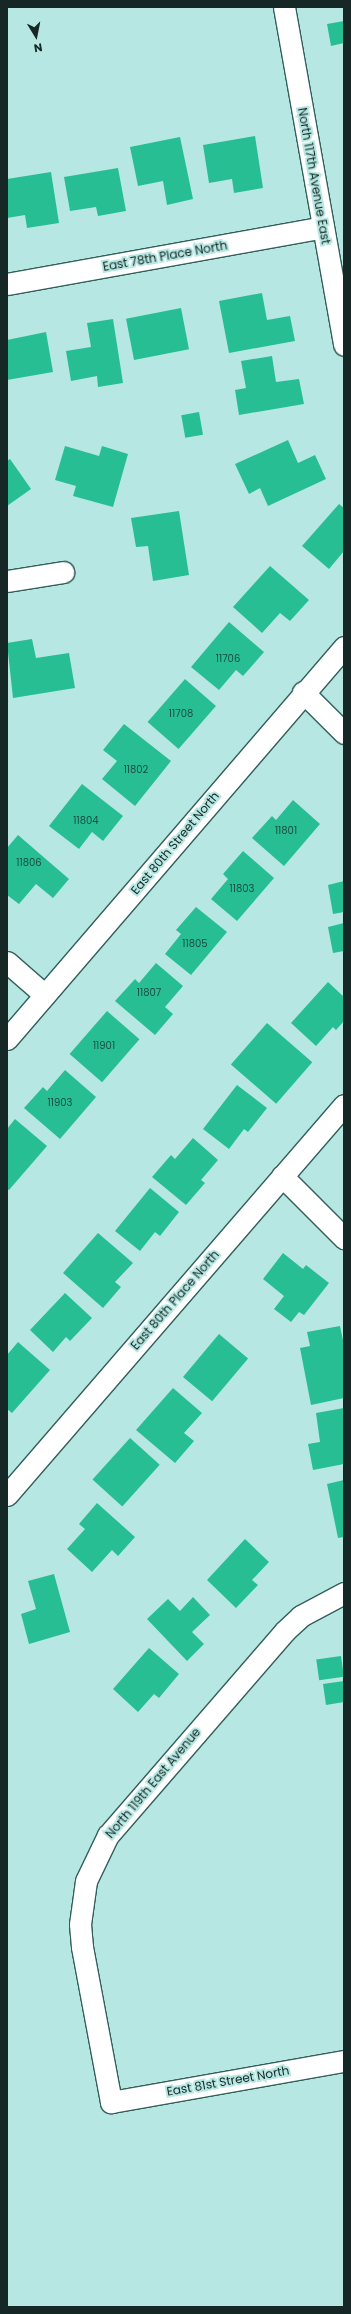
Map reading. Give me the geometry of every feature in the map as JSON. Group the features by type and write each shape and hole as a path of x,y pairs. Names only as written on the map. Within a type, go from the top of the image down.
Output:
{"street":[{"name":"North 117th Avenue East","path":"284,7 344,345"},
{"name":"East 78th Place North","path":"7,284 323,228"},
{"path":"7,581 63,572"},
{"name":"East 80th Street North","path":"7,1039 303,692 344,647"},
{"path":"303,692 344,733"},
{"path":"7,962 45,995"},
{"name":"East 80th Place North","path":"7,1495 344,1105"},
{"path":"282,1176 344,1238"},
{"name":"North 119th East Avenue","path":"112,2102 82,1947 80,1924 86,1881 96,1856 108,1835 125,1814 284,1632 302,1616 344,1593"},
{"name":"East 81st Street North","path":"112,2102 344,2061"}],"building":[{"path":"344,21 344,43 331,46 327,24"},
{"path":"255,136 263,188 234,193 232,179 209,183 203,145"},
{"path":"180,137 193,199 167,205 163,181 138,186 130,147"},
{"path":"118,168 126,211 98,216 96,207 70,211 64,177"},
{"path":"51,172 59,223 27,228 25,215 7,218 7,179"},
{"path":"262,293 267,320 290,316 295,341 229,353 219,301"},
{"path":"181,308 189,349 134,360 126,319"},
{"path":"113,319 123,383 98,387 97,376 71,381 66,351 91,347 87,323"},
{"path":"46,332 53,372 7,380 7,340"},
{"path":"272,356 276,382 299,379 304,404 239,415 235,390 246,388 241,361"},
{"path":"199,412 203,435 185,438 181,415"},
{"path":"288,440 298,463 315,455 326,479 268,506 260,488 249,494 235,464"},
{"path":"65,446 99,456 102,446 128,454 113,507 73,496 76,486 55,480"},
{"path":"10,459 31,489 7,506 7,461"},
{"path":"339,504 344,508 344,551 329,569 302,546"},
{"path":"179,511 189,575 153,581 148,546 136,547 131,518"},
{"path":"270,566 309,600 290,621 280,613 262,633 233,607"},
{"path":"229,622 264,652 243,676 236,670 219,690 191,667"},
{"path":"32,639 36,658 69,653 75,688 13,698 7,643"},
{"path":"185,679 216,706 179,749 148,722"},
{"path":"124,724 171,761 135,806 102,779 117,761 103,750"},
{"path":"82,784 123,816 103,841 92,832 79,849 49,826"},
{"path":"293,800 320,824 284,866 252,838 272,816 276,820"},
{"path":"18,835 69,879 53,898 36,884 19,904 7,895 7,848"},
{"path":"243,851 274,878 237,921 211,899 228,879 223,874"},
{"path":"344,881 344,912 333,914 328,885"},
{"path":"196,907 227,932 191,975 165,954 181,934 176,930"},
{"path":"344,923 344,951 333,953 328,927"},
{"path":"156,963 183,986 165,1007 173,1014 155,1035 115,1001 135,979 139,983"},
{"path":"328,982 344,997 344,1021 336,1030 333,1027 316,1046 291,1023"},
{"path":"107,1011 139,1039 102,1082 70,1054"},
{"path":"267,1023 312,1062 276,1104 231,1065"},
{"path":"65,1070 96,1097 60,1139 24,1108 43,1087 47,1091"},
{"path":"237,1085 267,1108 248,1132 244,1129 229,1149 203,1129"},
{"path":"15,1119 47,1146 9,1190 7,1189 7,1129"},
{"path":"193,1138 218,1160 201,1180 205,1183 186,1205 152,1177 171,1155 175,1159"},
{"path":"150,1188 179,1212 160,1236 155,1232 140,1251 115,1231"},
{"path":"98,1233 133,1263 115,1282 121,1287 103,1308 63,1273"},
{"path":"283,1253 303,1269 306,1265 329,1283 304,1315 299,1312 291,1322 274,1309 284,1296 263,1279"},
{"path":"65,1293 92,1318 70,1341 66,1337 53,1352 30,1330"},
{"path":"340,1326 344,1345 344,1398 311,1405 300,1348 310,1346 307,1332"},
{"path":"219,1334 248,1358 212,1401 183,1377"},
{"path":"18,1342 50,1370 12,1413 7,1409 7,1355"},
{"path":"173,1388 202,1413 184,1433 194,1441 175,1463 136,1430"},
{"path":"344,1408 344,1464 313,1470 308,1444 320,1442 316,1413"},
{"path":"130,1438 160,1465 122,1506 93,1480"},
{"path":"344,1480 344,1537 338,1538 327,1484"},
{"path":"97,1503 135,1537 118,1556 112,1550 92,1572 67,1549 85,1529 79,1524"},
{"path":"245,1539 269,1562 252,1580 258,1585 236,1608 207,1580"},
{"path":"54,1574 70,1632 29,1644 21,1614 36,1609 28,1581"},
{"path":"193,1597 210,1615 192,1632 204,1644 187,1661 147,1619 168,1599 180,1611"},
{"path":"149,1648 179,1674 159,1698 154,1694 138,1712 113,1689"},
{"path":"341,1656 344,1677 319,1680 316,1659"},
{"path":"344,1681 344,1702 326,1705 323,1684"}]}
